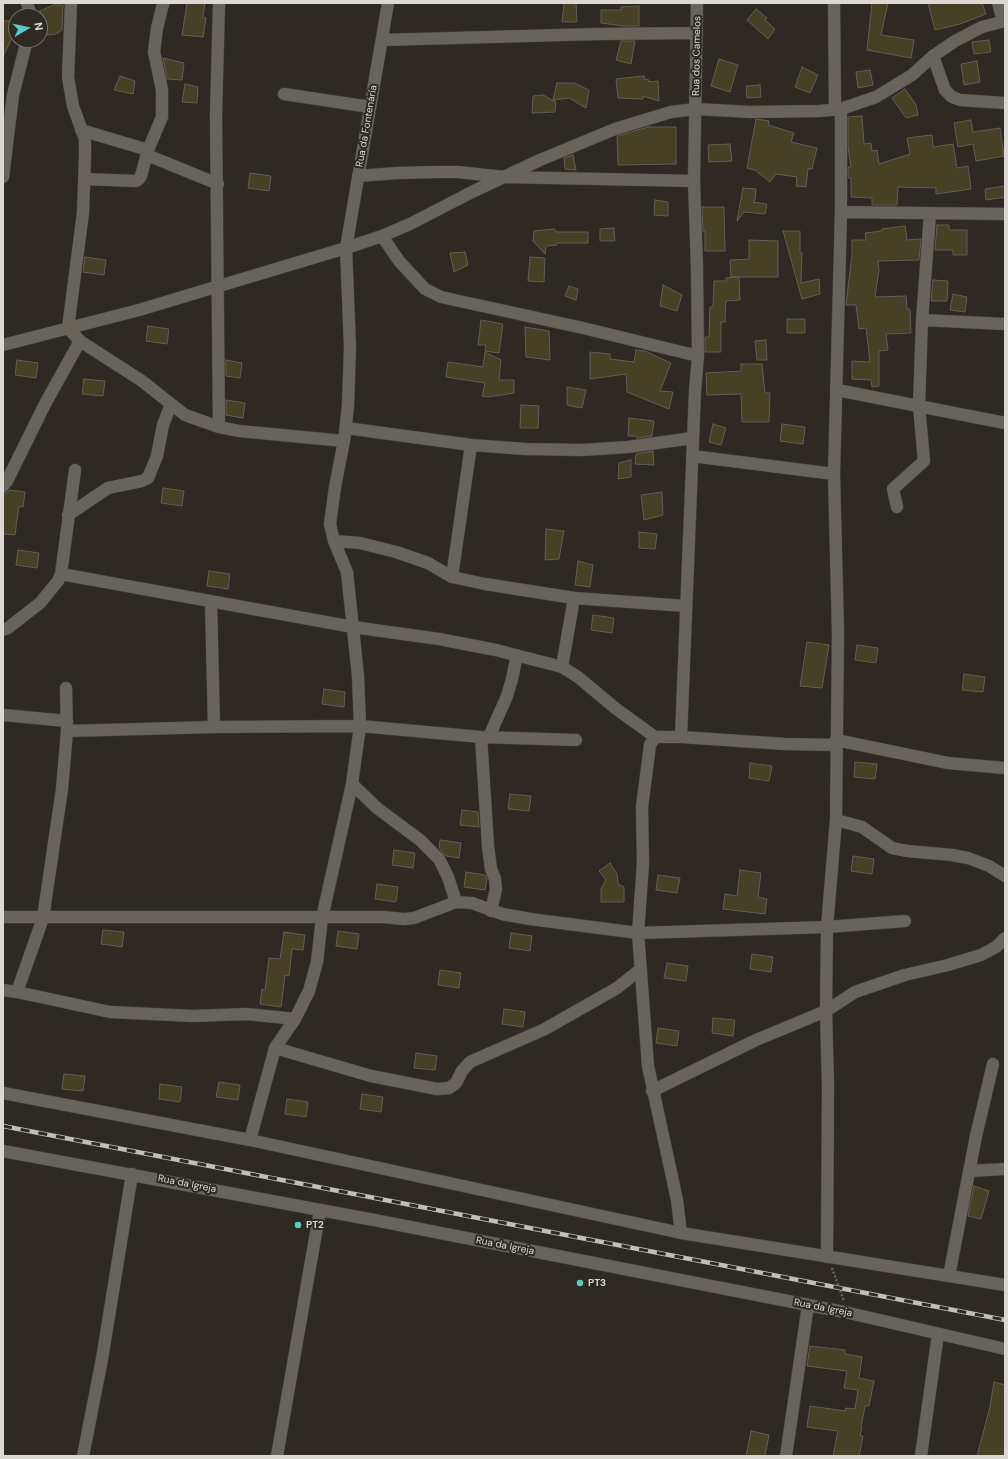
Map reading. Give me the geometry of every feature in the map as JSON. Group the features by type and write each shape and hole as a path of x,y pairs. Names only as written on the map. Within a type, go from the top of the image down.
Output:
{"street":[{"path":"68,328 83,213 85,155 85,139 72,106 68,77 72,3"},
{"path":"219,3 216,115 218,184 217,248 219,427"},
{"name":"Rua da Fontenária","path":"250,1140 275,1048 295,1019 309,991 317,962 322,918 352,784 360,726 358,676 346,572 334,541 330,524 346,428 348,406 350,347 346,248 388,3"},
{"name":"Rua dos Camelos","path":"681,737 692,456 698,356 694,181 698,3"},
{"path":"828,1257 828,1086 826,1011 827,927 836,820 838,632 834,474 841,212 834,3"},
{"path":"3,345 139,310 382,236 410,224 540,160 615,129 671,112 696,109 750,112 819,111 838,109 876,97 912,75 933,56 955,41 982,28 1004,21 998,3"},
{"path":"84,179 136,181 141,176 147,152 158,126 162,111 162,90 154,52 157,28 163,4"},
{"path":"382,40 697,33"},
{"path":"3,177 12,95 25,48"},
{"path":"933,56 945,90 952,97 960,100 1005,103"},
{"path":"284,94 370,107"},
{"path":"81,130 147,152 218,184"},
{"path":"358,176 397,173 458,172 504,177 694,181"},
{"path":"841,212 1005,214"},
{"path":"897,507 893,489 924,461 919,406 922,320 930,214"},
{"path":"382,236 399,261 425,289 441,297 583,328 698,356"},
{"path":"922,320 1005,324"},
{"path":"68,328 80,341 142,381 186,415 219,427 239,431 344,441"},
{"path":"3,486 7,481 45,404 80,341"},
{"path":"836,390 1005,423"},
{"path":"68,515 101,491 108,488 142,481 148,478 157,456 163,425 171,404"},
{"path":"346,428 471,445 525,449 582,450 628,447 693,438"},
{"path":"452,577 471,445"},
{"path":"692,456 834,474"},
{"path":"3,630 8,628 40,603 58,581 61,574 75,470"},
{"path":"334,541 360,543 396,552 428,563 452,577 485,584 574,598 686,606"},
{"path":"61,574 353,627 439,639 517,655 562,667 578,677 615,708 655,737 681,737 785,744 836,743 948,763 1004,768"},
{"path":"562,667 574,598"},
{"path":"211,601 214,727"},
{"path":"491,911 496,889 495,879 491,869 488,846 485,737 507,696 517,655"},
{"path":"18,992 42,918 62,789 67,726 66,688"},
{"path":"3,715 67,726 360,726 485,737 576,740"},
{"path":"655,737 650,745 648,755 642,807 643,863 638,933 648,1066 652,1091 677,1200 681,1233"},
{"path":"352,784 378,808 420,840 439,859 448,877 456,902"},
{"path":"836,820 862,827 892,848 968,858 989,866 1005,876"},
{"path":"3,917 384,917 403,919 414,918 456,902 472,903 491,911 530,919 638,933 827,927 905,921"},
{"path":"652,1091 756,1040 826,1011 855,992 905,975 1000,951 1005,938"},
{"path":"275,1048 371,1076 437,1088 449,1088 456,1083 462,1071 470,1062 545,1029 616,988 641,969"},
{"path":"3,990 110,1012 193,1016 247,1014 295,1019"},
{"path":"949,1276 968,1171 993,1064"},
{"path":"3,1093 250,1140 681,1233 1005,1285"},
{"name":"Rua da Igreja","path":"3,1151 132,1174 849,1313 1005,1349"},
{"path":"968,1171 1005,1169"},
{"path":"83,1456 102,1359 132,1174"},
{"path":"277,1456 320,1210"},
{"path":"786,1456 808,1305"},
{"path":"921,1456 938,1334"}],"path":[{"path":"828,1257 849,1313"}],"building":[{"path":"187,3 205,3 203,17 206,18 203,37 182,35"},
{"path":"564,3 576,3 577,22 562,22"},
{"path":"872,3 888,3 881,35 914,40 911,58 867,50"},
{"path":"928,3 982,3 986,14 960,24 935,30"},
{"path":"54,5 63,5 62,30 56,34 48,35 47,8"},
{"path":"639,6 639,26 601,23 601,10 621,10 621,7"},
{"path":"756,9 767,18 765,20 775,29 768,39 747,20"},
{"path":"3,21 8,21 8,46 3,57"},
{"path":"989,40 991,52 974,54 972,42"},
{"path":"621,41 635,41 631,64 616,60"},
{"path":"163,58 184,63 182,80 167,79"},
{"path":"719,59 738,65 730,92 711,86"},
{"path":"977,61 980,82 964,85 961,64"},
{"path":"802,67 818,75 810,93 795,87"},
{"path":"870,70 873,85 858,88 856,72"},
{"path":"120,76 135,81 133,94 114,90"},
{"path":"644,76 644,79 649,80 649,82 658,81 659,101 643,96 643,99 618,98 616,79"},
{"path":"557,83 574,83 589,90 586,108 569,98 553,100"},
{"path":"185,84 198,87 197,103 182,102"},
{"path":"760,85 761,97 747,98 746,86"},
{"path":"905,89 916,105 918,115 906,118 892,98"},
{"path":"543,95 556,102 555,112 532,113 533,96"},
{"path":"862,116 864,144 871,143 872,151 877,150 879,164 910,154 907,138 932,135 933,147 953,144 957,168 968,166 971,189 936,194 936,188 898,187 897,205 872,205 872,198 851,197 851,178 848,178 848,167 851,167 848,147 848,117"},
{"path":"756,119 769,121 768,125 794,133 791,142 817,148 812,169 808,169 806,187 796,186 797,177 776,174 770,182 755,170 747,168"},
{"path":"971,120 973,132 1000,128 1004,156 976,161 973,144 958,147 954,123"},
{"path":"648,127 676,127 676,164 618,165 617,136"},
{"path":"730,144 732,161 709,162 708,145"},
{"path":"573,155 576,170 565,169 564,158"},
{"path":"250,173 271,176 269,191 248,188"},
{"path":"1005,186 1005,197 986,200 985,189"},
{"path":"743,188 756,189 755,200 753,202 767,204 765,214 744,212 737,221"},
{"path":"655,200 668,202 668,216 654,215"},
{"path":"702,207 724,207 725,251 705,251 705,231 703,231"},
{"path":"937,225 949,225 949,230 967,230 967,255 953,255 953,250 935,250"},
{"path":"905,226 907,240 921,239 919,260 878,261 879,270 875,297 906,296 907,309 910,309 911,333 886,334 888,350 879,351 879,386 872,387 871,380 852,379 852,361 870,362 866,328 859,329 856,305 846,305 852,254 852,240 866,240 865,233"},
{"path":"614,228 615,241 600,241 600,229"},
{"path":"554,229 557,232 588,232 588,243 557,243 557,245 546,246 545,254 533,241 534,231"},
{"path":"783,231 800,231 800,253 802,253 801,283 819,279 820,294 802,299"},
{"path":"749,240 778,241 778,277 731,277 730,260 749,259"},
{"path":"465,252 468,265 454,272 450,253"},
{"path":"85,257 106,260 104,275 83,272"},
{"path":"530,257 545,258 544,282 528,281"},
{"path":"739,277 740,300 726,301 725,322 721,322 721,352 705,352 705,337 709,337 710,307 713,307 714,281 726,281 726,278"},
{"path":"933,280 948,281 947,301 931,301"},
{"path":"663,285 682,295 677,311 660,306"},
{"path":"569,286 578,289 576,300 565,296"},
{"path":"953,294 967,297 965,312 950,310"},
{"path":"787,319 805,319 805,333 787,333"},
{"path":"481,320 503,324 499,353 485,351 486,345 478,345"},
{"path":"148,326 169,329 167,344 146,341"},
{"path":"525,327 549,331 550,360 526,357"},
{"path":"766,340 767,360 757,360 755,341"},
{"path":"636,350 645,351 671,363 660,391 673,392 669,409 627,392 626,374 590,379 590,352 610,354 610,359 634,362"},
{"path":"485,352 501,360 499,380 514,380 514,393 488,397 482,396 485,383 446,377 448,362 483,367"},
{"path":"17,360 38,363 36,378 15,375"},
{"path":"226,360 242,363 240,378 226,376"},
{"path":"741,364 762,364 765,393 770,393 769,422 742,422 741,394 707,395 706,373 741,371"},
{"path":"84,379 105,381 103,396 82,394"},
{"path":"567,387 586,390 582,408 567,404"},
{"path":"226,400 245,403 243,418 226,415"},
{"path":"521,405 539,406 538,428 520,428"},
{"path":"629,418 654,421 652,436 637,438 637,436 628,436"},
{"path":"713,424 726,428 721,445 709,442"},
{"path":"782,424 805,427 803,444 780,441"},
{"path":"653,451 654,465 635,464 636,454"},
{"path":"631,460 631,477 618,479 619,463"},
{"path":"163,488 184,491 182,506 161,503"},
{"path":"10,490 25,492 23,507 19,506 15,535 3,534 3,493"},
{"path":"662,492 663,515 644,520 641,495"},
{"path":"546,529 564,531 559,559 545,560"},
{"path":"639,532 657,534 655,549 639,548"},
{"path":"18,550 39,553 37,568 16,565"},
{"path":"578,561 593,565 590,587 575,585"},
{"path":"209,571 230,574 228,589 207,586"},
{"path":"593,615 614,618 612,633 591,630"},
{"path":"807,642 829,645 822,688 800,686"},
{"path":"857,645 878,648 876,663 855,660"},
{"path":"964,674 985,677 983,692 962,690"},
{"path":"324,689 345,692 344,707 322,704"},
{"path":"855,762 877,764 875,779 854,777"},
{"path":"750,763 772,766 769,781 749,778"},
{"path":"510,794 531,796 529,811 508,809"},
{"path":"462,810 478,812 479,827 460,825"},
{"path":"440,840 461,843 459,858 446,856 439,848"},
{"path":"394,850 415,853 413,868 392,865"},
{"path":"853,856 874,859 872,874 851,871"},
{"path":"610,863 617,874 618,884 624,887 624,902 601,902 601,889 606,880 599,871"},
{"path":"740,870 761,873 758,897 767,899 765,914 723,909 725,894 737,896"},
{"path":"466,872 485,875 487,879 485,890 464,887"},
{"path":"658,875 680,878 677,893 656,890"},
{"path":"377,884 398,887 396,902 375,899"},
{"path":"103,930 124,932 122,947 101,944"},
{"path":"338,931 359,934 357,949 336,946"},
{"path":"284,932 305,935 303,950 292,949 289,976 285,975 281,1007 260,1004 262,989 265,990 269,958 280,959"},
{"path":"511,933 532,936 530,951 509,948"},
{"path":"752,954 773,957 771,972 750,969"},
{"path":"667,963 688,966 686,981 664,978"},
{"path":"440,970 461,973 459,988 438,985"},
{"path":"504,1009 525,1012 523,1027 502,1024"},
{"path":"713,1018 735,1020 733,1036 712,1033"},
{"path":"658,1028 679,1031 677,1046 656,1043"},
{"path":"416,1053 437,1056 435,1070 414,1068"},
{"path":"64,1074 85,1076 83,1091 62,1089"},
{"path":"219,1082 240,1085 238,1100 216,1097"},
{"path":"160,1084 182,1087 180,1102 159,1099"},
{"path":"362,1094 383,1097 381,1112 360,1109"},
{"path":"287,1099 308,1102 306,1117 285,1114"},
{"path":"974,1186 989,1191 981,1219 968,1216"},
{"path":"810,1346 845,1350 845,1354 862,1357 859,1378 874,1381 869,1406 865,1406 860,1435 863,1436 859,1456 833,1456 838,1431 807,1427 810,1406 845,1411 846,1408 855,1409 858,1390 844,1388 847,1371 807,1366"},
{"path":"994,1382 1005,1385 1005,1456 977,1456 990,1407"},
{"path":"751,1431 769,1435 765,1456 746,1456"}],"railway":[{"path":"3,1126 1005,1320"}],"place":[{"name":"PT2","path":"298,1225"},
{"name":"PT3","path":"580,1283"}]}
